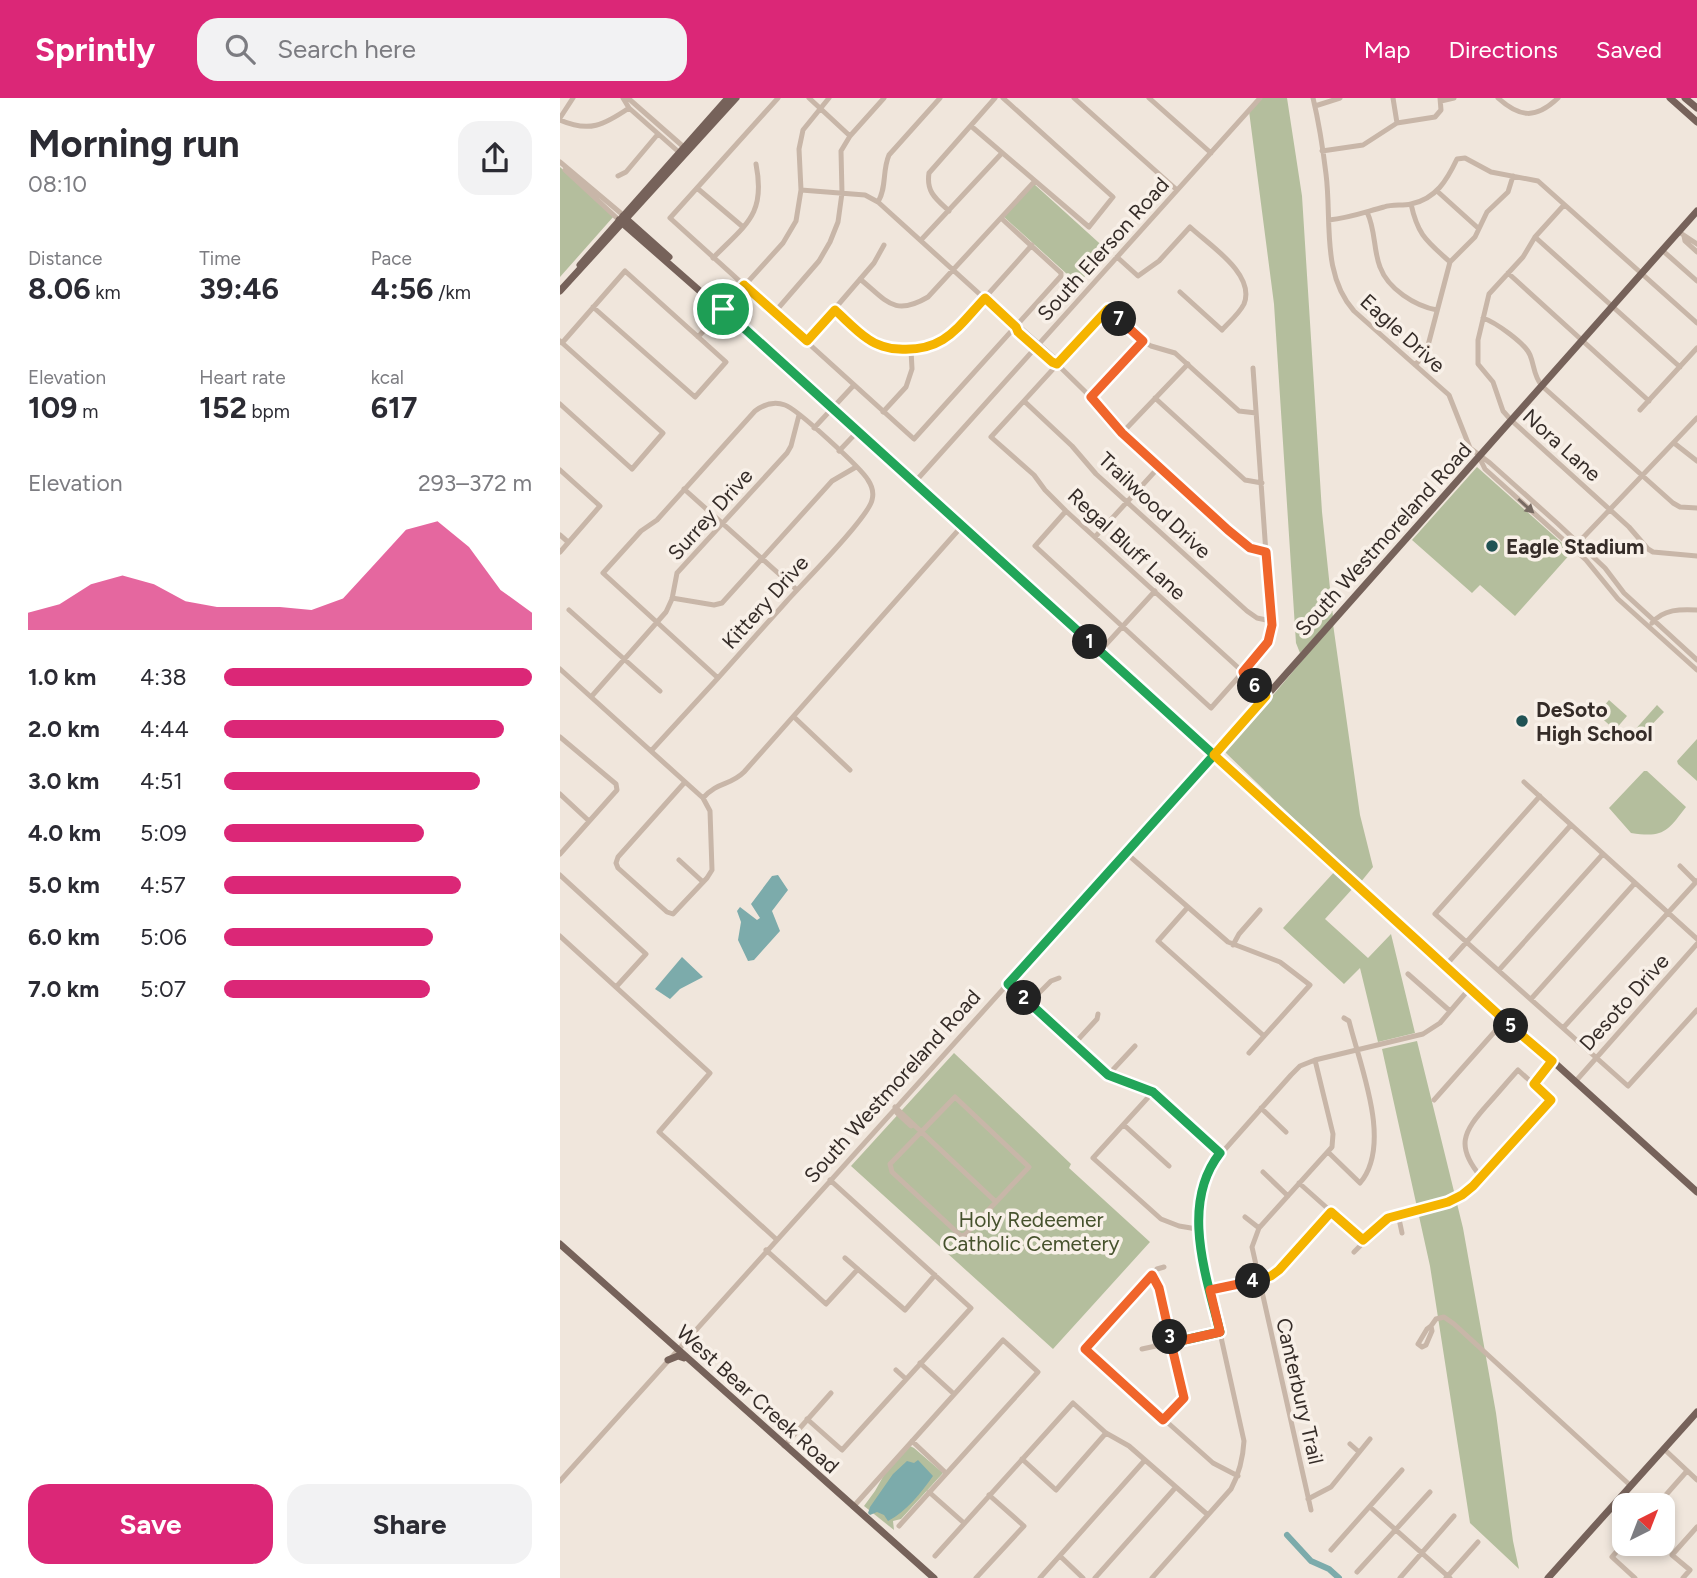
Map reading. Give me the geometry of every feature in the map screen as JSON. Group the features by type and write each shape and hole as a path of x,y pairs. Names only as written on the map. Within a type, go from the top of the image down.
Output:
{"main road":[{"path":"684,152 728,98"},
{"path":"560,291 736,98"},
{"path":"1670,98 1697,122"},
{"path":"1685,98 1697,108"},
{"name":"South Westmoreland Road","path":"1214,755 1611,306 1662,250 1681,234 1697,211"},
{"path":"623,219 1697,1192"},
{"name":"West Bear Creek Road","path":"560,1244 934,1578"},
{"path":"668,1360 678,1356 689,1360"},
{"path":"1548,1578 1697,1412"}],"street":[{"path":"573,98 560,119 572,126 607,123 629,108"},
{"path":"625,98 629,108 658,134 684,152"},
{"path":"625,98 684,152"},
{"path":"778,98 670,218 914,439 1016,327 1061,273 1001,218"},
{"path":"809,98 850,136"},
{"path":"698,337 783,243 796,221 801,190 799,149 803,130 830,98"},
{"path":"774,313 825,251 838,222 842,193 841,151 850,136 884,98"},
{"path":"878,202 883,193 885,165 889,155 940,98"},
{"path":"949,211 930,192 927,181 929,173 995,98"},
{"path":"971,126 1089,227 1113,197 1003,98"},
{"path":"1074,98 1177,190"},
{"path":"1149,98 1211,153"},
{"name":"South Elerson Road","path":"914,483 1260,98"},
{"name":"Eagle Drive","path":"1313,98 1327,176 1333,273 1341,296 1354,311 1449,395 1470,448 1578,542 1605,568 1624,593 1697,660"},
{"path":"1315,106 1340,98"},
{"path":"1394,98 1397,124"},
{"path":"1322,151 1363,145 1397,124 1435,117 1441,110 1441,99 1454,98"},
{"path":"1498,98 1523,114 1546,109 1558,98"},
{"path":"618,176 626,172 658,134"},
{"path":"921,240 1002,153"},
{"path":"1329,220 1350,218 1387,206 1411,204 1427,199 1449,176 1460,157 1491,172 1538,181 1697,323"},
{"path":"560,164 623,219"},
{"path":"713,258 756,212 760,186 756,164"},
{"path":"1415,365 1426,353 1450,262 1475,237 1487,212 1508,192 1513,176"},
{"path":"860,279 893,306 911,307 928,298 1034,182"},
{"path":"697,188 743,227"},
{"path":"801,190 865,195 878,202 1016,327 1021,328 1038,346 1056,359 1057,364 1091,397 1122,433 1159,467 1250,548 1266,552"},
{"path":"1437,191 1478,228"},
{"path":"1411,204 1415,224 1425,239 1450,262"},
{"name":"Nora Lane","path":"1564,205 1535,237 1523,257 1489,294 1476,360 1493,382 1503,411 1511,420 1610,509 1653,552 1697,556"},
{"path":"1367,212 1375,234 1379,266 1384,275 1411,301 1424,308 1437,310"},
{"path":"1117,257 1138,275 1159,261 1190,227 1238,270 1246,289 1241,309 1222,330 1180,292"},
{"path":"1681,234 1697,244"},
{"path":"1681,234 1697,252"},
{"path":"1535,237 1679,367"},
{"path":"807,341 874,263 884,245"},
{"path":"835,310 870,341 891,349 928,349 947,337 1032,245"},
{"path":"1662,250 1697,281"},
{"path":"560,404 632,469 663,433 561,342 625,271 726,362 695,397 593,307"},
{"path":"1508,273 1649,401"},
{"path":"1024,401 1108,309 1143,341 1175,353 1239,411 1256,413"},
{"path":"1483,317 1494,322 1528,351 1535,378 1542,386 1640,475 1672,503 1680,507 1697,508"},
{"path":"1091,397 1143,341"},
{"path":"1640,410 1697,348"},
{"path":"883,412 906,387 912,369 911,350"},
{"path":"1122,433 1188,364"},
{"path":"1066,511 1035,546 1211,708 1268,642 1271,621 1253,368"},
{"path":"814,428 854,385"},
{"path":"1155,398 1245,480 1262,483"},
{"name":"Regal Bluff Lane","path":"1024,401 991,438 1034,475 1066,511 1243,672 1248,673 1268,694"},
{"name":"Trailwood Drive","path":"1024,401 1059,433 1096,474 1247,611 1257,618 1271,621"},
{"path":"672,598 718,605 832,481 856,467 784,404 767,404 760,407 657,520 641,531 603,573 718,678"},
{"name":"Surrey Drive","path":"591,697 670,606 677,573 787,453 799,415"},
{"path":"1573,548 1697,418"},
{"path":"839,451 858,431"},
{"path":"1674,443 1697,461"},
{"name":"Eagle Drive","path":"1479,457 1485,469 1573,548 1618,598 1697,670"},
{"name":"Kittery Drive","path":"651,751 866,513 872,500 872,488 867,477 856,467"},
{"path":"1095,537 1159,467"},
{"path":"560,470 600,506 560,552"},
{"path":"684,489 797,590"},
{"path":"703,798 716,785 740,777 962,526"},
{"path":"560,534 568,542"},
{"path":"1100,652 1155,592"},
{"path":"569,610 660,691"},
{"path":"1649,626 1658,615 1697,610"},
{"path":"560,668 703,798 710,811 712,870 673,914 664,909 615,863 685,782"},
{"path":"794,718 850,770"},
{"path":"560,737 613,781 617,790 560,853"},
{"name":"South Westmoreland Road","path":"560,1481 1214,755"},
{"path":"1524,782 1697,942"},
{"path":"560,794 589,821"},
{"path":"1540,796 1435,914 1628,1086 1697,1010"},
{"path":"1446,965 1572,825"},
{"path":"1126,853 1233,944 1280,962 1310,985 1249,1053"},
{"path":"1499,970 1603,854"},
{"path":"679,860 703,882"},
{"path":"1563,1028 1697,881 1681,866"},
{"path":"560,875 646,954 616,987"},
{"path":"1531,999 1635,883"},
{"path":"1188,906 1158,941 1264,1036"},
{"path":"1233,944 1260,910"},
{"path":"560,936 710,1073 659,1132 776,1239"},
{"name":"Desoto Drive","path":"1574,1082 1697,942"},
{"path":"1408,974 1450,1012"},
{"path":"1030,1003 1051,981 1059,978"},
{"path":"1008,984 1108,1075 1153,1092 1220,1153"},
{"path":"1152,1578 1231,1489 1244,1454 1244,1441 1198,1228 1208,1172 1220,1153 1300,1066 1423,1034 1440,1023 1470,988"},
{"path":"1074,1044 1097,1019 1098,1014"},
{"path":"1328,1152 1360,1183 1371,1167 1376,1144 1349,1021 1344,1018"},
{"path":"1434,1100 1505,1020"},
{"path":"1108,1075 1135,1046"},
{"path":"1245,1217 1259,1228 1332,1147 1333,1135 1315,1060"},
{"path":"1536,1082 1545,1076 1554,1063"},
{"path":"1354,1252 1378,1226 1398,1214 1448,1202 1462,1195 1481,1177 1551,1100 1536,1082 1518,1070 1471,1123 1465,1137 1468,1162 1481,1177"},
{"path":"1153,1092 1093,1158 1161,1219 1179,1226 1198,1228"},
{"path":"955,1097 1029,1167 996,1202 961,1236 892,1172 890,1164 955,1097"},
{"path":"894,1108 913,1122 920,1133 996,1202"},
{"path":"1261,1108 1286,1132"},
{"path":"1124,1125 1169,1166"},
{"path":"1263,1172 1288,1196"},
{"path":"807,1419 842,1450 971,1308 830,1180"},
{"path":"1299,1183 1363,1240"},
{"path":"1210,1290 1258,1280 1279,1270 1331,1212"},
{"path":"1398,1214 1402,1233"},
{"name":"Canterbury Trail","path":"1259,1228 1252,1247 1258,1280 1311,1510"},
{"path":"766,1251 826,1304 858,1269"},
{"path":"845,1258 905,1310 935,1275"},
{"path":"1164,1266 1157,1269 1085,1349 1213,1463 1238,1476"},
{"path":"1152,1275 1159,1288 1184,1398 1163,1420"},
{"path":"1431,1326 1436,1319 1444,1317 1454,1324 1631,1486"},
{"path":"1142,1349 1220,1332"},
{"path":"853,1507 1003,1340 1038,1371 899,1526"},
{"path":"920,1363 954,1394"},
{"path":"896,1370 906,1379"},
{"path":"784,1446 831,1393"},
{"path":"934,1556 1073,1403 1106,1433 1129,1446 1208,1515"},
{"path":"1022,1459 1056,1490 1106,1433"},
{"path":"1308,1499 1331,1487 1370,1439"},
{"path":"912,1441 946,1473"},
{"path":"1350,1444 1359,1452"},
{"path":"1664,1449 1697,1480"},
{"path":"1040,1578 1145,1460"},
{"path":"1331,1550 1402,1470"},
{"path":"1668,1493 1687,1471"},
{"path":"1095,1578 1176,1487"},
{"path":"929,1492 964,1523"},
{"path":"1357,1572 1430,1492"},
{"path":"976,1578 1024,1526 989,1495"},
{"path":"1370,1507 1448,1577 1478,1542"},
{"path":"1400,1578 1454,1516"},
{"path":"1683,1578 1690,1570 1672,1555 1697,1527"},
{"path":"1060,1556 1083,1578"},
{"path":"1613,1556 1635,1578"}],"green space":[{"path":"1261,98 1287,98 1302,196 1322,512 1333,617 1300,653 1296,643 1274,304 1249,111"},
{"path":"560,167 614,216 560,277"},
{"path":"1034,184 1108,251 1078,284 1004,217"},
{"name":"Eagle Stadium","path":"1477,467 1572,552 1515,616 1480,585 1472,593 1412,540"},
{"path":"1333,624 1360,815 1373,867 1360,883 1225,752"},
{"path":"1609,700 1627,716 1615,730 1597,714"},
{"path":"1657,705 1664,712 1639,738 1633,732"},
{"path":"1697,739 1697,781 1677,761"},
{"path":"1644,771 1686,807 1669,828 1657,834 1631,833 1609,808"},
{"path":"1336,870 1354,887 1325,919 1368,958 1391,934 1415,1033 1378,1042 1360,968 1344,984 1283,928"},
{"path":"1417,1041 1463,1228 1496,1413 1519,1569 1470,1523 1430,1266 1382,1049"},
{"name":"Holy Redeemer Catholic Cemetery","path":"954,1053 1071,1164 1069,1168 1150,1242 1053,1349 851,1166"},
{"path":"910,1446 943,1473 901,1519 893,1521 894,1530 864,1506 884,1475"}],"water":[{"path":"778,875 788,890 772,911 780,931 754,960 748,961 738,940 741,922 737,911 740,907 757,920 760,918 751,904 772,876"},
{"path":"682,957 703,977 680,989 670,999 655,989"},
{"path":"918,1460 933,1476 918,1496 888,1521 884,1515 877,1512 870,1515 870,1507 893,1474 907,1461 914,1463"}],"waterway":[{"path":"1287,1535 1311,1561 1329,1569 1339,1578"}],"place":[{"name":"Eagle Stadium","path":"1492,546"},
{"name":"DeSoto High School","path":"1522,721"}],"route":[{"path":"723,309 744,285 807,341 835,310 870,341 891,349 911,350 928,349 947,337 985,298 1018,332 1057,364 1108,309 1143,341 1091,397 1122,433 1228,530 1250,548 1266,552 1272,625 1268,642 1243,672 1266,696 1214,755 1552,1061 1534,1084 1551,1100 1462,1195 1448,1202 1388,1218 1363,1240 1331,1212 1271,1276 1210,1290 1220,1332 1175,1342 1171,1343 1184,1398 1163,1420 1085,1349 1152,1275 1159,1288 1171,1343 1220,1332 1210,1290 1198,1228 1208,1172 1220,1153 1153,1092 1108,1075 1008,984 1214,755 723,309"}]}
